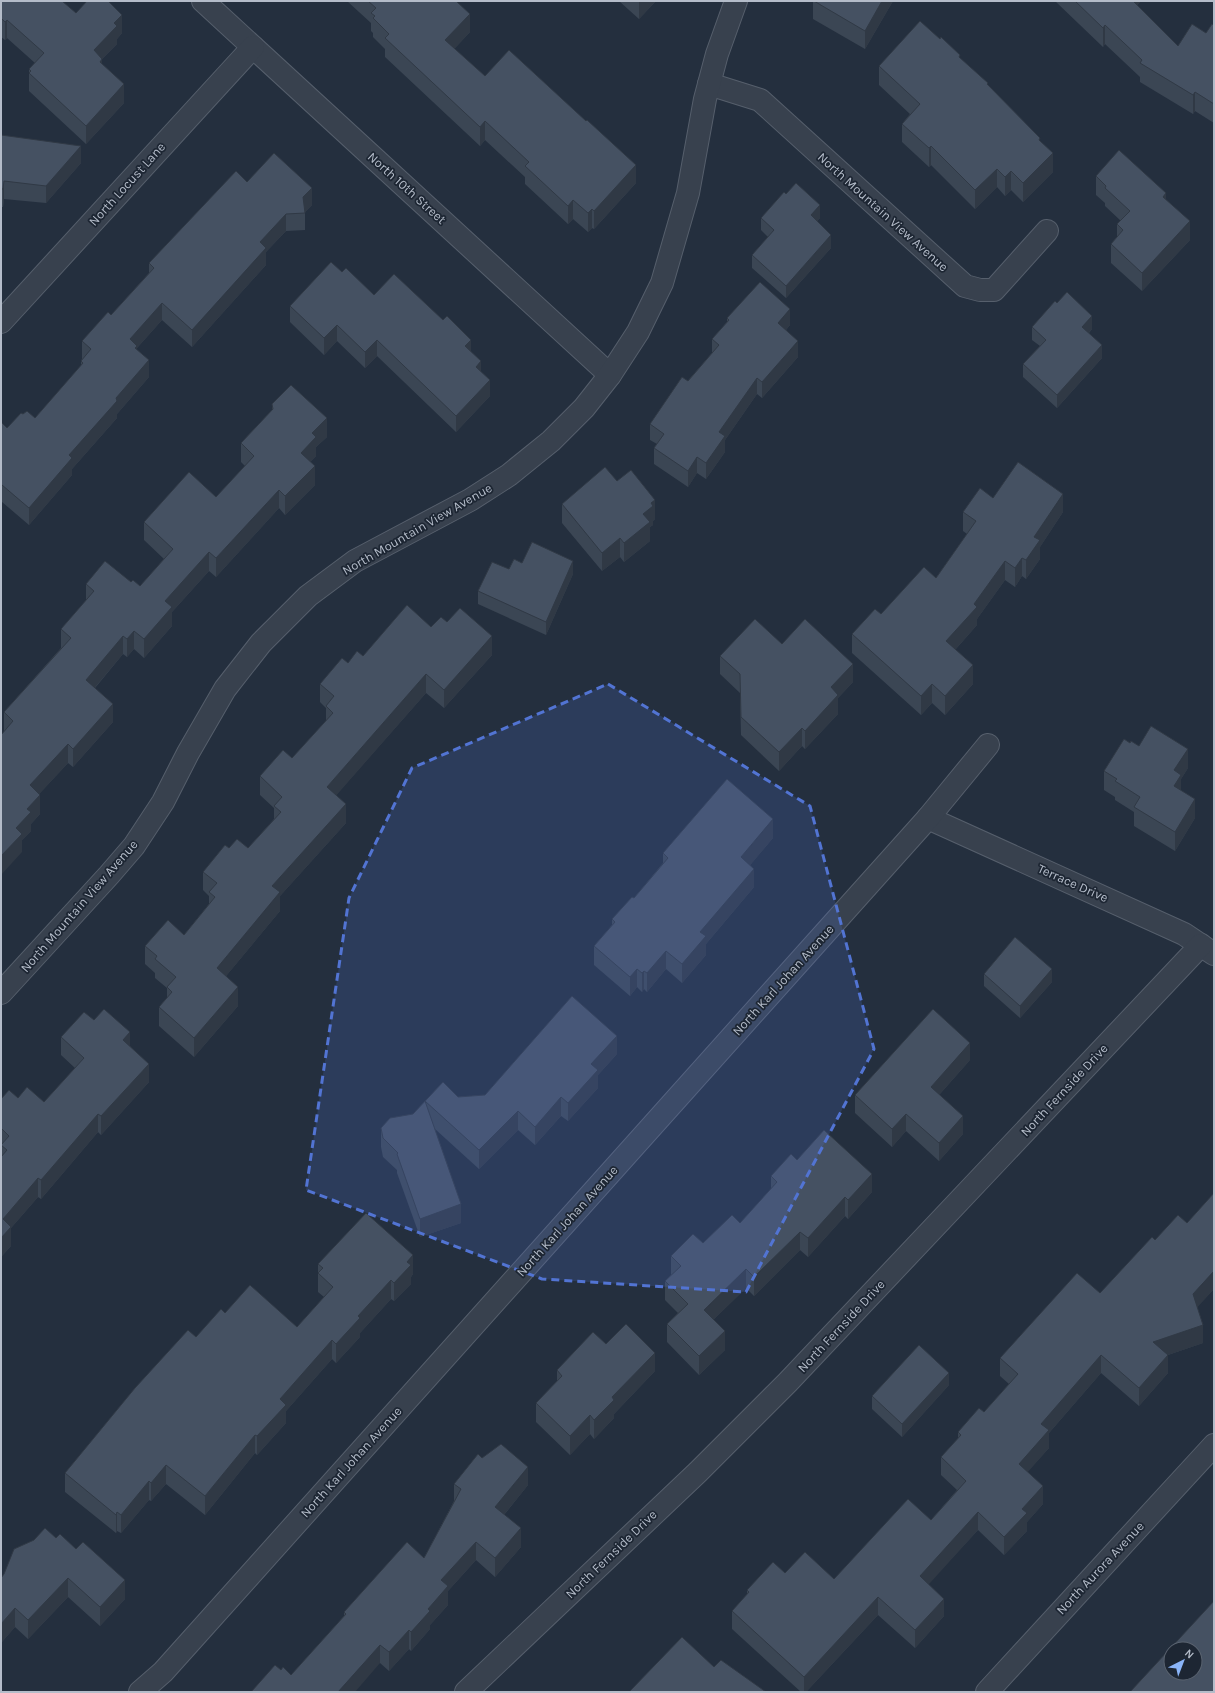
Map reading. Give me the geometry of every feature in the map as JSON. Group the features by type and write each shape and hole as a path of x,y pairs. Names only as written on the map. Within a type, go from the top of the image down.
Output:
{"street":[{"name":"North 10th Street","path":"203,1 610,375"},
{"name":"North Mountain View Avenue","path":"1,993 134,846 163,802 225,689 261,643 308,596 355,561 470,500 509,475 551,441 584,408 610,375 638,332 662,283 688,193 709,84 717,54 736,1"},
{"name":"North Locust Lane","path":"1,322 253,47"},
{"name":"North Mountain View Avenue","path":"709,84 760,100 965,286 980,290 994,290 1047,231"},
{"name":"North Karl Johan Avenue","path":"140,1692 168,1666 928,818 988,745"},
{"name":"Terrace Drive","path":"928,818 1157,921 1184,934 1208,949"},
{"name":"North Fernside Drive","path":"466,1692 698,1472 788,1382 1208,949"},
{"name":"North Aurora Avenue","path":"987,1692 1214,1445"}],"highlighted area":[{"path":"608,684 810,806 874,1049 746,1292 542,1279 306,1190 349,898 412,768"}],"building":[{"path":"1,1 62,1 76,13 87,1 108,1 122,15 114,23 117,26 94,50 102,59 100,62 124,84 86,126 29,73 31,71 29,69 44,53 7,20 5,22 1,18"},
{"path":"368,1 456,1 470,14 445,40 485,76 509,50 636,165 594,211 592,209 588,213 573,200 568,206 525,166 529,162 485,121 480,127 385,38 389,34 373,18 375,16 371,13 376,8"},
{"path":"814,1 882,1 865,31"},
{"path":"1075,1 1133,1 1178,46 1192,24 1206,33 1212,24 1214,26 1214,104 1195,92 1193,95 1140,63 1142,60 1105,25 1103,28"},
{"path":"920,21 940,39 941,37 960,55 959,57 988,83 987,84 1040,138 1039,140 1053,153 1023,183 1011,171 1005,177 997,169 975,190 931,146 929,148 902,124 920,104 879,66"},
{"path":"1,135 81,146 46,186 4,181 3,189 1,189"},
{"path":"1119,150 1166,193 1163,197 1190,221 1142,273 1111,244 1123,230 1117,224 1130,211 1105,188 1106,186 1096,176"},
{"path":"274,153 312,188 303,197 305,213 286,214 260,242 266,248 192,330 162,303 130,339 137,346 135,348 149,360 116,398 117,401 69,455 72,458 29,508 2,485 1,486 1,424 2,423 7,428 21,413 23,414 27,411 35,418 83,363 81,361 91,349 82,341 108,312 111,315 154,268 149,263 236,171 247,182"},
{"path":"796,183 820,205 811,215 831,235 786,286 752,255 774,230 761,218 784,192 786,194"},
{"path":"331,262 342,272 346,268 374,295 394,274 443,320 447,316 471,340 465,346 481,361 476,367 490,380 456,416 377,340 365,352 337,325 324,338 290,306"},
{"path":"760,282 790,309 778,323 798,341 762,382 757,378 719,432 725,436 706,463 697,457 688,471 654,448 664,434 650,424 682,377 688,381 719,345 712,339 729,320 727,318"},
{"path":"1067,292 1092,316 1082,327 1102,345 1057,395 1023,364 1046,340 1032,327 1055,301 1057,303"},
{"path":"291,385 327,418 312,433 316,437 301,453 315,466 285,496 279,490 216,558 209,552 165,601 172,607 144,639 134,631 127,639 123,636 86,680 113,704 73,749 68,744 30,785 40,795 27,809 31,812 16,828 22,834 1,856 1,735 13,721 4,712 71,638 61,629 94,591 86,584 105,561 131,582 133,580 140,586 173,549 144,522 189,472 216,497 254,456 241,443 273,409 272,404"},
{"path":"1018,462 1063,494 1034,537 1040,540 1026,560 1022,558 1015,568 1005,561 974,604 977,607 946,641 973,665 945,696 932,684 921,696 852,634 875,609 881,614 924,567 936,578 976,521 963,512 980,488 993,498"},
{"path":"605,467 617,481 631,470 655,500 651,503 653,506 643,514 650,522 624,543 620,538 602,553 562,504"},
{"path":"532,542 573,561 546,622 478,591 492,562 509,569 514,559 522,563"},
{"path":"407,605 431,627 441,617 447,622 460,608 492,636 444,690 426,674 327,787 346,804 272,886 280,892 217,968 238,987 194,1038 159,1007 172,992 167,987 176,977 155,959 157,956 145,946 168,920 184,935 215,897 209,892 217,883 203,872 225,845 229,848 237,839 248,848 281,812 274,806 282,797 260,776 283,750 292,758 333,713 326,706 334,696 320,684 342,658 348,663 357,651 363,656"},
{"path":"755,619 782,644 805,619 853,664 831,687 838,695 805,731 802,728 779,752 741,717 740,674 720,656"},
{"path":"1151,726 1188,749 1174,770 1181,775 1174,786 1195,799 1175,832 1134,807 1140,797 1115,781 1117,779 1104,771 1124,739 1139,746"},
{"path":"727,779 773,819 741,857 754,869 700,932 706,936 682,964 666,951 647,973 644,971 642,973 637,969 630,977 594,946 615,922 612,919 632,897 634,898 668,858 663,853"},
{"path":"1015,937 1052,969 1020,1006 984,974"},
{"path":"572,996 617,1036 591,1064 598,1070 568,1103 561,1097 535,1127 518,1111 479,1150 425,1101 443,1082 458,1097 485,1095"},
{"path":"104,1009 130,1032 123,1040 149,1064 101,1116 98,1114 41,1180 38,1178 3,1219 11,1227 1,1238 1,1157 7,1150 1,1145 9,1136 1,1128 1,1099 9,1090 18,1098 27,1087 44,1102 84,1058 61,1037 84,1012 94,1020"},
{"path":"933,1009 970,1043 931,1087 963,1116 939,1143 906,1114 892,1129 855,1095"},
{"path":"425,1101 461,1204 420,1219 397,1154 398,1153 383,1138 381,1128 390,1118 413,1114"},
{"path":"824,1130 872,1174 848,1200 845,1197 808,1238 800,1232 754,1277 746,1269 704,1310 725,1331 699,1356 667,1324 688,1304 665,1281 681,1266 671,1256 693,1234 703,1243 732,1215 740,1223 777,1182 771,1176 791,1154 797,1160"},
{"path":"1214,1193 1214,1271 1193,1294 1203,1325 1153,1342 1168,1355 1139,1388 1101,1355 1041,1424 1049,1430 1019,1464 1043,1486 1022,1509 1027,1513 1004,1537 978,1512 920,1576 944,1599 915,1630 878,1597 804,1677 732,1611 749,1592 747,1590 773,1562 785,1573 805,1552 834,1579 908,1499 931,1520 966,1481 941,1457 961,1435 958,1432 979,1408 984,1412 1018,1374 1000,1358 1077,1273 1100,1293 1152,1237 1155,1240 1178,1215 1187,1223"},
{"path":"366,1213 413,1255 407,1262 411,1265 394,1283 391,1280 358,1316 360,1318 336,1344 332,1340 280,1399 286,1405 257,1436 255,1435 205,1496 166,1465 151,1483 149,1481 121,1515 117,1512 116,1515 65,1473 135,1388 188,1330 196,1337 221,1309 225,1313 250,1285 297,1327 333,1287 318,1273 323,1268 318,1264"},
{"path":"626,1324 655,1353 612,1397 614,1400 594,1420 590,1415 570,1436 536,1403 562,1376 557,1370 593,1332 606,1344"},
{"path":"919,1345 949,1373 902,1424 872,1396"},
{"path":"501,1444 528,1467 495,1507 521,1528 495,1558 476,1542 441,1580 448,1586 428,1609 430,1611 411,1632 409,1630 389,1652 380,1645 338,1692 251,1692 275,1665 281,1670 283,1667 291,1675 346,1614 344,1612 407,1542 424,1558 461,1489 454,1484 478,1454 482,1458"},
{"path":"45,1528 56,1538 60,1534 76,1549 83,1542 125,1580 100,1607 68,1578 28,1620 15,1608 1,1624 1,1578 14,1549 34,1540"},
{"path":"1214,1601 1214,1692 1130,1692 1163,1656 1163,1681 1203,1681 1203,1641 1177,1641"},
{"path":"682,1637 714,1667 721,1660 766,1692 629,1692"}]}
